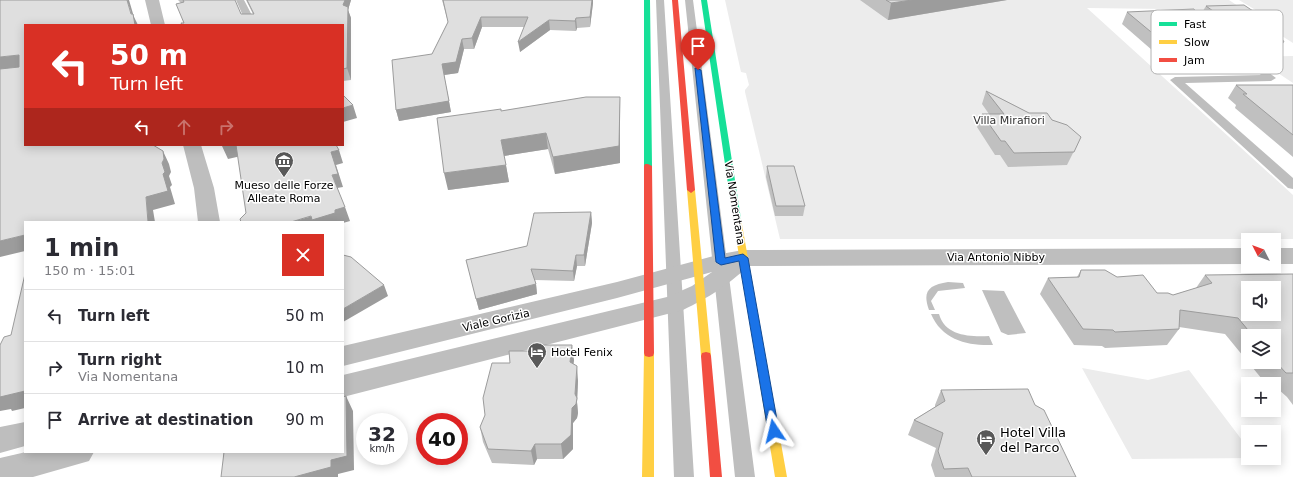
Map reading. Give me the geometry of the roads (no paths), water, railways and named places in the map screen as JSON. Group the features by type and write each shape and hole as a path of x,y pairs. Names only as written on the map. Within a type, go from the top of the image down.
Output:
{"street":[{"path":"152,0 158,24"},
{"path":"646,0 649,247 648,477"},
{"path":"675,0 716,477"},
{"name":"Via Nomentana","path":"704,0 743,258 781,477"},
{"path":"192,146 204,188 209,221"},
{"name":"Via Antonio Nibby","path":"743,258 1241,256"},
{"path":"1281,256 1293,256"},
{"path":"344,386 648,312 674,304 699,280 743,258"},
{"name":"Viale Gorizia","path":"344,356 673,275 699,280"},
{"path":"0,440 24,434"},
{"path":"0,472 75,453"}],"lane":[{"path":"240,0 252,24"},
{"path":"660,0 674,304 684,477"},
{"name":"Via Nomentana","path":"689,0 722,269 745,477"},
{"path":"1266,74 1271,78 1174,80 1293,185"}],"place":[{"name":"Mueso delle Forze Alleate Roma","path":"284,178"},
{"name":"Hotel Fenix","path":"537,369"},
{"name":"Hotel Villa del Parco","path":"986,456"}],"park label":[{"name":"Villa Mirafiori","path":"1009,120"}]}
